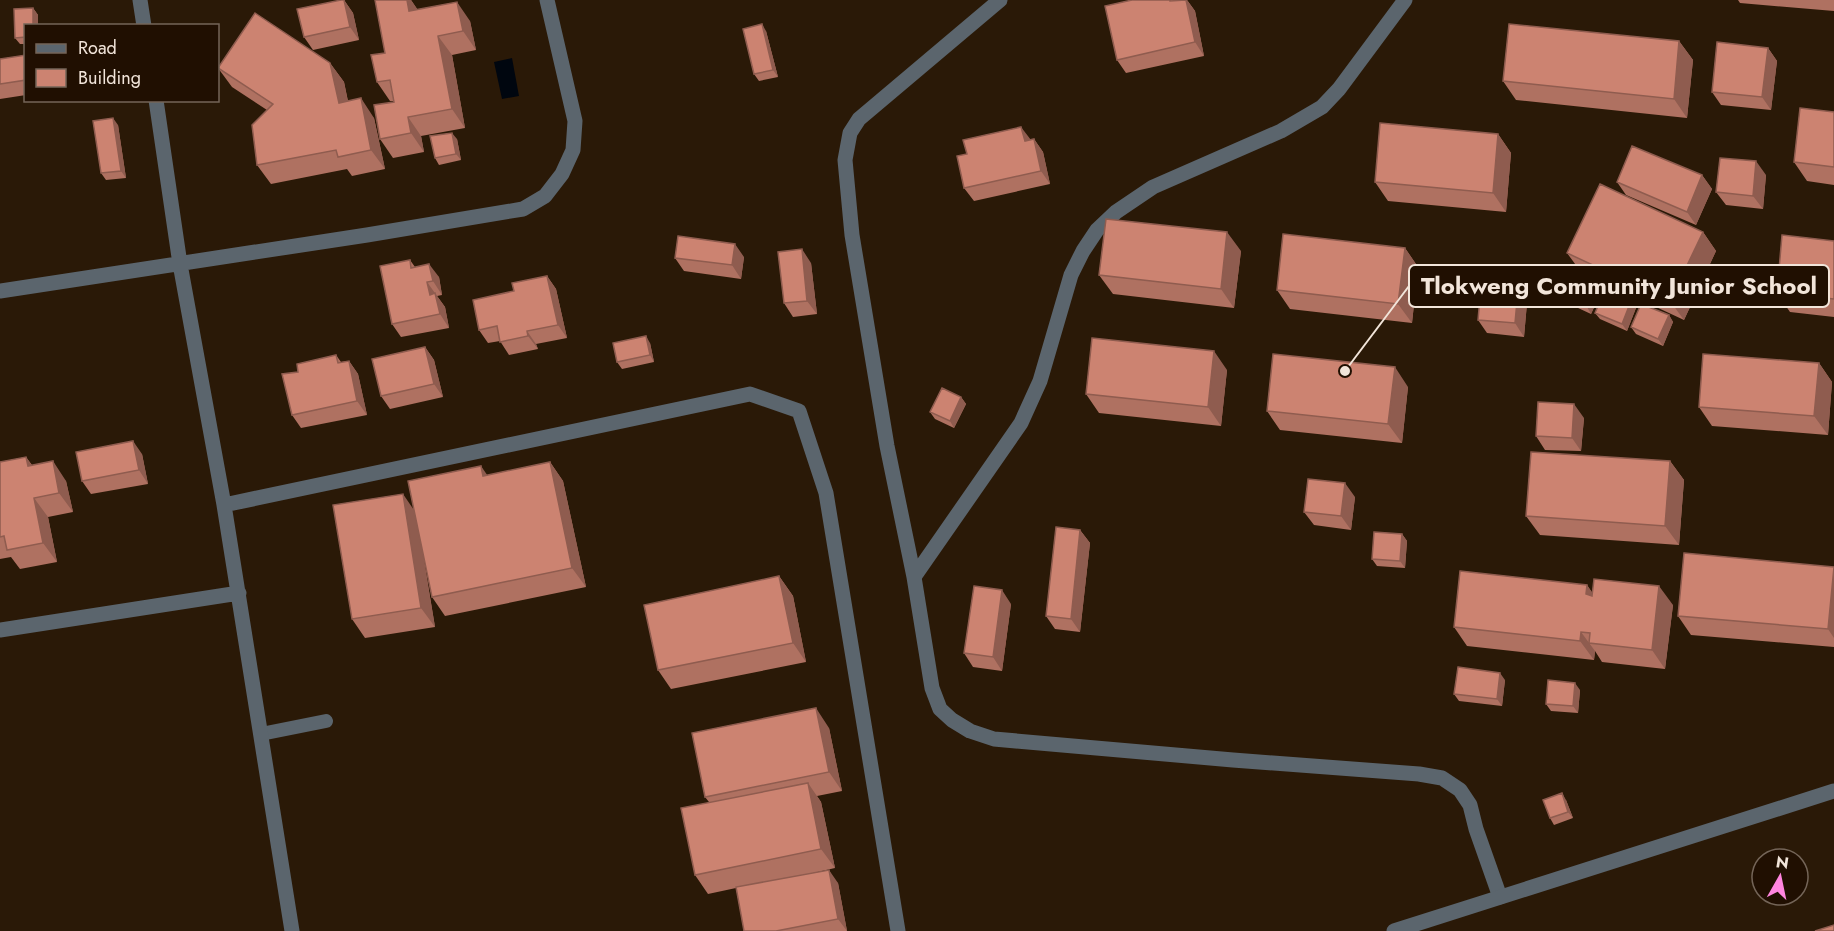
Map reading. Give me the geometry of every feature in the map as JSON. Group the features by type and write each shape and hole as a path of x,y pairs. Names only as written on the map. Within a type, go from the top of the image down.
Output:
{"street":[{"path":"140,0 144,24"},
{"path":"0,291 367,236 523,209 545,196 562,174 573,150 575,121 547,0"},
{"path":"1000,0 859,119 850,133 846,147 845,160 854,247 887,446 914,577 932,688 940,709 970,731 994,739 1419,774 1442,778 1460,790 1470,805 1500,897"},
{"path":"914,577 1021,423 1040,381 1071,275 1097,230 1116,212 1153,187 1281,131 1322,107 1340,89 1405,0"},
{"path":"156,102 180,264 224,505 292,931"},
{"path":"224,505 750,394 799,411 826,493 898,931"},
{"path":"0,630 238,593"},
{"path":"1394,931 1834,792"}],"lane":[{"path":"261,734 326,721"}],"shaded area":[{"path":"512,58 519,96 502,99 494,62"}],"building":[{"path":"344,0 350,27 304,37 297,9"},
{"path":"375,0 407,0 409,11 457,2 463,31 438,36 452,109 408,117 411,133 380,139 374,105 394,102 390,80 377,82 371,55 385,53"},
{"path":"1132,0 1186,0 1195,42 1117,60 1105,6"},
{"path":"33,8 33,24 24,24 24,37 15,38 14,9"},
{"path":"255,13 330,63 339,103 361,98 371,150 338,157 336,150 257,165 252,125 273,104 219,67"},
{"path":"762,24 773,70 754,74 743,29"},
{"path":"1509,24 1679,41 1674,99 1503,81"},
{"path":"1717,42 1768,48 1762,97 1712,92"},
{"path":"24,55 24,80 0,84 0,59"},
{"path":"1800,108 1834,112 1834,167 1794,162"},
{"path":"113,118 121,171 101,173 93,121"},
{"path":"1380,123 1498,134 1493,193 1375,182"},
{"path":"1021,127 1025,141 1034,139 1041,171 964,188 957,156 967,154 963,140"},
{"path":"452,133 456,154 435,158 430,136"},
{"path":"1632,146 1702,175 1687,212 1617,182"},
{"path":"1720,158 1756,161 1753,196 1716,192"},
{"path":"1600,184 1703,232 1670,301 1567,253"},
{"path":"1106,219 1227,232 1221,289 1099,275"},
{"path":"1283,234 1405,248 1398,304 1277,290"},
{"path":"1782,235 1834,241 1834,299 1777,293"},
{"path":"678,236 735,244 732,265 675,258"},
{"path":"802,249 807,301 784,303 778,252"},
{"path":"410,260 411,268 429,264 433,281 427,282 430,295 435,293 440,314 392,324 380,266"},
{"path":"1570,268 1598,282 1587,307 1558,294"},
{"path":"547,276 558,325 527,331 528,336 500,342 497,326 479,330 473,300 514,291 512,283"},
{"path":"1481,286 1518,290 1515,323 1478,320"},
{"path":"1605,290 1631,301 1622,324 1595,313"},
{"path":"1641,304 1669,315 1658,339 1631,327"},
{"path":"646,336 650,355 617,362 613,343"},
{"path":"1092,338 1214,351 1208,407 1086,394"},
{"path":"425,347 434,384 381,396 372,359"},
{"path":"1273,354 1395,367 1388,424 1267,411"},
{"path":"1703,354 1819,363 1814,416 1699,407"},
{"path":"336,355 338,363 349,361 357,401 292,415 282,374 298,372 297,364"},
{"path":"942,388 961,397 950,421 930,412"},
{"path":"1538,402 1574,404 1572,438 1536,436"},
{"path":"133,441 139,470 82,481 76,452"},
{"path":"1531,452 1670,461 1665,526 1526,516"},
{"path":"26,457 28,466 53,461 59,493 34,498 43,543 7,550 4,536 0,537 0,462"},
{"path":"550,462 572,568 432,597 408,481 481,466 483,476"},
{"path":"1308,479 1345,483 1341,516 1304,512"},
{"path":"403,494 421,608 352,619 333,505"},
{"path":"1056,527 1080,530 1071,619 1046,616"},
{"path":"1374,532 1402,534 1400,561 1372,559"},
{"path":"1684,553 1834,567 1828,629 1678,616"},
{"path":"1460,571 1587,585 1586,594 1592,596 1594,579 1659,586 1652,650 1589,643 1590,633 1581,632 1580,641 1454,627"},
{"path":"779,576 793,643 658,670 644,605"},
{"path":"974,586 1002,590 993,657 964,653"},
{"path":"1458,667 1500,673 1497,699 1454,694"},
{"path":"1548,680 1575,683 1573,706 1546,704"},
{"path":"816,708 829,772 705,797 692,733"},
{"path":"808,783 821,849 695,875 681,808"},
{"path":"1562,793 1568,812 1550,818 1543,800"},
{"path":"829,870 838,919 776,931 744,931 736,887"},
{"path":"1834,925 1834,931 1815,931"}],"place":[{"name":"Tlokweng Community Junior School","path":"1345,371"}]}
